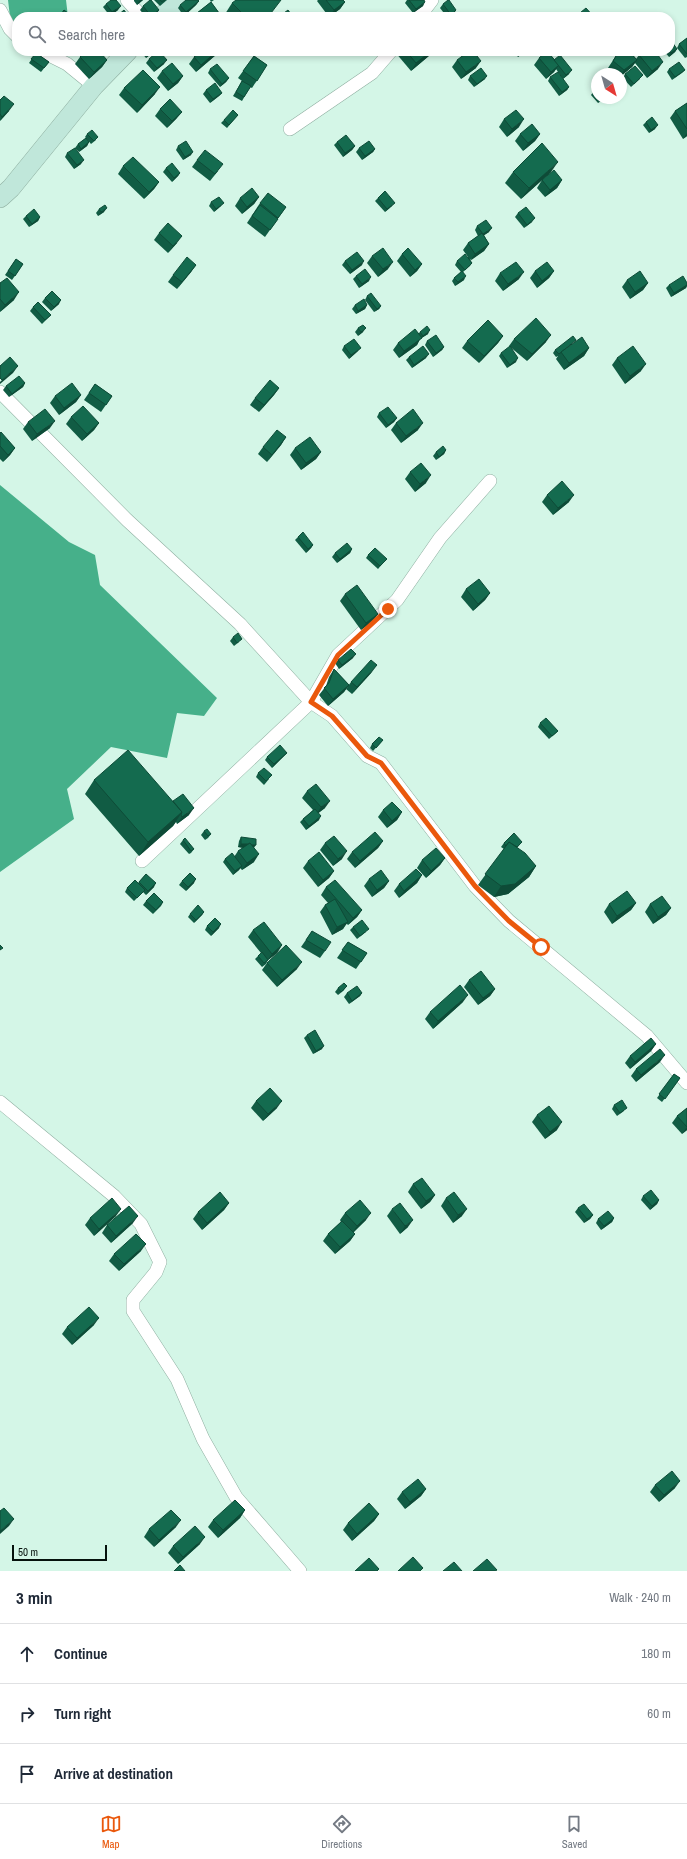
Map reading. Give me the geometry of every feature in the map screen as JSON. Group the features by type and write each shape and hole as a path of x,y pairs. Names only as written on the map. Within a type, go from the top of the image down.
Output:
{"street":[{"path":"127,0 138,12"},
{"path":"166,12 179,0"},
{"path":"423,12 432,0"},
{"path":"0,10 12,31"},
{"path":"51,56 67,64 94,86"},
{"path":"0,198 12,188 94,86 123,56"},
{"path":"290,129 372,73 387,56"},
{"path":"0,392 127,520 240,624 311,702 332,716 367,756 381,763 475,886 509,921 647,1036 687,1083"},
{"path":"142,861 311,702 338,655 398,600 440,538 490,481"},
{"path":"0,1102 114,1196 141,1224 160,1262 156,1272 133,1300 133,1311 177,1379 203,1440 236,1497 300,1571"}],"shaded area":[{"path":"8,0 66,0 67,12 12,12 12,20 10,17"},
{"path":"0,485 69,542 95,555 100,585 217,698 204,716 177,713 167,758 111,747 67,789 74,819 0,872"}],"building":[{"path":"111,0 116,0 121,6 112,12 106,4"},
{"path":"151,0 159,10 156,12 148,12 143,6"},
{"path":"186,0 199,1 186,12 180,5"},
{"path":"236,0 281,0 272,12 241,12 232,3"},
{"path":"326,0 343,0 345,2 334,10"},
{"path":"409,0 424,0 425,2 416,9"},
{"path":"449,0 456,10 454,12 449,12 443,4"},
{"path":"211,2 218,12 198,12"},
{"path":"586,8 590,12 581,12"},
{"path":"687,38 687,54 679,44"},
{"path":"34,56 40,56 49,62 44,68 31,59"},
{"path":"103,56 107,60 94,72 80,57"},
{"path":"152,56 163,56 167,60 157,68 149,59"},
{"path":"195,56 211,56 201,65 194,57"},
{"path":"254,56 267,65 257,81 243,71"},
{"path":"410,56 425,56 416,63"},
{"path":"462,56 477,56 481,61 466,72 457,60"},
{"path":"541,56 551,56 559,65 551,72 539,58"},
{"path":"561,56 572,70 566,75 554,60"},
{"path":"616,56 633,56 637,60 627,68 622,68 613,61"},
{"path":"640,56 659,56 663,62 652,71"},
{"path":"679,62 685,70 675,77 669,69"},
{"path":"172,63 183,76 173,84 162,71"},
{"path":"217,64 229,78 222,84 210,69"},
{"path":"635,66 643,75 634,84 627,76 627,72"},
{"path":"481,68 487,76 477,84 470,76"},
{"path":"143,70 160,87 142,105 124,88"},
{"path":"558,72 569,87 562,92 550,77"},
{"path":"242,81 251,86 244,97 236,92"},
{"path":"215,83 222,93 213,99 206,90"},
{"path":"4,96 14,104 2,117 0,114 0,100"},
{"path":"170,99 182,112 172,121 160,109"},
{"path":"687,103 687,129 675,111"},
{"path":"233,110 238,115 229,125 224,120"},
{"path":"516,110 524,119 512,129 504,119"},
{"path":"652,117 658,125 651,130 646,122"},
{"path":"532,124 540,134 528,143 520,134"},
{"path":"92,130 98,137 94,141 87,134"},
{"path":"346,135 355,146 345,153 337,142"},
{"path":"86,138 89,142 81,149 78,144"},
{"path":"186,141 193,152 185,157 178,146"},
{"path":"369,141 375,149 365,156 359,148"},
{"path":"542,143 558,162 529,188 513,172"},
{"path":"75,148 84,160 77,165 67,153"},
{"path":"205,150 223,164 215,174 197,160"},
{"path":"133,157 159,182 149,192 123,166"},
{"path":"172,163 180,173 174,178 166,168"},
{"path":"554,170 562,180 550,190 542,180"},
{"path":"252,188 259,197 247,207 240,198"},
{"path":"385,191 395,203 387,209 378,198"},
{"path":"268,193 286,207 278,218 260,203"},
{"path":"219,197 224,203 216,209 211,202"},
{"path":"105,205 107,208 101,212 99,209"},
{"path":"260,205 278,219 270,230 252,216"},
{"path":"526,207 535,218 527,225 518,213"},
{"path":"34,209 40,217 32,224 26,216"},
{"path":"486,220 492,228 483,234 477,226"},
{"path":"168,223 182,236 173,246 159,233"},
{"path":"482,233 489,244 475,254 468,243"},
{"path":"383,248 393,262 383,269 372,256"},
{"path":"408,248 422,264 415,270 402,254"},
{"path":"357,252 364,261 352,270 345,261"},
{"path":"465,254 472,263 465,270 457,261"},
{"path":"187,257 196,265 182,282 173,275"},
{"path":"16,259 23,264 15,276 8,271"},
{"path":"516,262 524,272 508,284 500,273"},
{"path":"547,262 554,271 542,281 535,271"},
{"path":"365,269 371,277 362,284 356,276"},
{"path":"462,271 466,276 458,282 454,278"},
{"path":"640,271 648,283 635,292 627,280"},
{"path":"683,276 687,285 674,293 669,285"},
{"path":"7,278 19,292 5,305 0,299 0,283"},
{"path":"52,291 61,300 54,307 45,298"},
{"path":"371,293 381,306 377,309 367,296"},
{"path":"364,299 367,305 358,311 355,305"},
{"path":"38,302 51,315 45,320 33,307"},
{"path":"536,318 551,335 532,354 514,339"},
{"path":"488,320 503,336 484,356 467,341"},
{"path":"363,325 366,328 361,332 358,328"},
{"path":"427,326 430,330 423,336 420,332"},
{"path":"415,329 422,338 404,351 398,343"},
{"path":"436,335 444,347 436,353 427,341"},
{"path":"573,336 576,340 559,354 555,350"},
{"path":"582,337 589,348 569,363 561,352"},
{"path":"354,339 361,348 351,355 344,346"},
{"path":"423,346 429,354 414,365 409,357"},
{"path":"510,346 518,358 510,365 501,353"},
{"path":"633,346 646,364 630,376 617,358"},
{"path":"10,357 18,366 2,380 0,378 0,366"},
{"path":"19,376 25,383 12,394 6,386"},
{"path":"270,380 279,388 264,405 255,398"},
{"path":"72,383 81,395 64,408 55,396"},
{"path":"95,384 112,396 106,405 89,393"},
{"path":"83,406 99,423 87,434 71,417"},
{"path":"388,407 397,418 388,425 379,413"},
{"path":"45,409 55,421 37,434 28,422"},
{"path":"413,409 423,423 406,436 396,423"},
{"path":"277,430 286,437 272,455 263,447"},
{"path":"1,432 15,448 8,455 0,446"},
{"path":"310,437 321,452 306,463 295,448"},
{"path":"443,446 446,450 439,457 436,452"},
{"path":"421,463 431,475 420,484 410,472"},
{"path":"562,481 574,495 558,508 547,495"},
{"path":"303,532 313,545 308,549 298,537"},
{"path":"347,543 352,549 340,559 335,553"},
{"path":"375,548 387,559 380,566 368,555"},
{"path":"479,579 490,593 478,604 466,589"},
{"path":"357,585 378,614 366,623 345,594"},
{"path":"238,633 242,639 237,643 233,637"},
{"path":"351,649 356,654 342,665 338,660"},
{"path":"371,660 377,665 357,687 351,682"},
{"path":"334,669 349,685 333,699 324,688 329,683"},
{"path":"546,718 558,731 552,736 540,723"},
{"path":"379,737 383,740 376,748 372,744"},
{"path":"280,745 287,753 274,764 267,757"},
{"path":"128,750 182,812 148,842 94,780"},
{"path":"264,768 272,775 266,781 258,773"},
{"path":"316,784 330,801 321,807 307,791"},
{"path":"183,794 194,808 182,817 182,812 173,801"},
{"path":"392,802 402,812 392,821 383,810"},
{"path":"315,809 321,816 309,826 303,819"},
{"path":"207,829 211,834 208,836 204,831"},
{"path":"375,832 383,841 360,861 352,852"},
{"path":"514,833 522,842 517,847 509,842 506,846 504,843"},
{"path":"334,836 347,851 338,859 325,843"},
{"path":"241,837 256,839 256,845 251,845 250,843 241,844"},
{"path":"185,838 194,849 191,851 183,840"},
{"path":"509,842 525,853 536,866 515,884 501,886 485,874"},
{"path":"250,843 259,854 247,863 238,851"},
{"path":"436,848 445,858 431,871 422,860"},
{"path":"319,852 334,871 323,880 308,861"},
{"path":"232,853 242,866 235,871 225,859"},
{"path":"416,869 422,875 404,891 399,884"},
{"path":"381,870 389,881 377,890 369,879"},
{"path":"190,873 196,879 188,887 182,881"},
{"path":"146,874 156,883 148,891 139,882"},
{"path":"135,880 145,890 137,898 127,888"},
{"path":"335,880 362,910 353,918 326,887"},
{"path":"627,891 636,903 617,916 609,904"},
{"path":"154,893 163,902 156,910 146,901"},
{"path":"662,896 671,908 658,917 650,904"},
{"path":"335,899 348,922 337,927 325,905"},
{"path":"198,905 204,912 196,920 190,914"},
{"path":"215,918 221,924 213,932 207,926"},
{"path":"362,920 369,929 360,936 353,927"},
{"path":"264,922 282,945 272,954 253,930"},
{"path":"312,931 331,942 325,951 306,940"},
{"path":"348,942 367,953 361,962 342,950"},
{"path":"286,945 302,962 282,980 267,963"},
{"path":"262,952 268,960 264,963 258,956"},
{"path":"481,971 495,989 483,998 469,980"},
{"path":"344,983 347,986 341,992 338,988"},
{"path":"460,985 468,995 438,1021 430,1012"},
{"path":"357,986 362,993 352,1001 347,993"},
{"path":"315,1030 324,1046 316,1051 307,1035"},
{"path":"651,1038 656,1044 635,1062 630,1056"},
{"path":"660,1049 665,1055 641,1075 636,1069"},
{"path":"674,1074 680,1078 665,1099 659,1094"},
{"path":"270,1088 282,1101 268,1114 256,1101"},
{"path":"622,1100 627,1108 620,1113 614,1105"},
{"path":"549,1106 562,1122 550,1132 537,1115"},
{"path":"687,1108 687,1127 677,1116"},
{"path":"422,1178 435,1195 426,1201 413,1184"},
{"path":"651,1190 659,1200 652,1206 643,1196"},
{"path":"220,1192 229,1203 207,1223 198,1212"},
{"path":"454,1192 467,1209 458,1215 446,1198"},
{"path":"112,1198 121,1209 99,1229 90,1218"},
{"path":"360,1200 371,1213 357,1226 345,1213"},
{"path":"400,1203 413,1220 405,1226 392,1209"},
{"path":"584,1204 593,1215 587,1219 578,1208"},
{"path":"129,1206 138,1216 116,1236 107,1225"},
{"path":"608,1211 614,1218 604,1226 598,1219"},
{"path":"342,1221 355,1234 340,1247 328,1234"},
{"path":"136,1234 146,1244 124,1264 114,1254"},
{"path":"89,1307 99,1318 77,1338 67,1327"},
{"path":"672,1471 680,1481 664,1495 655,1485"},
{"path":"418,1479 426,1489 410,1502 402,1492"},
{"path":"235,1500 245,1510 223,1530 213,1520"},
{"path":"369,1503 379,1514 357,1534 348,1523"},
{"path":"4,1508 14,1519 0,1531 0,1511"},
{"path":"171,1510 181,1520 159,1540 149,1529"},
{"path":"195,1526 205,1537 183,1557 173,1546"},
{"path":"413,1557 423,1568 420,1571 398,1571"},
{"path":"369,1558 379,1569 377,1571 355,1571"},
{"path":"487,1559 497,1570 473,1571"},
{"path":"454,1562 462,1571 443,1571"},
{"path":"180,1565 185,1571 174,1571"}],"route":[{"path":"388,609 338,655 311,702 332,716 367,756 381,763 475,886 509,921 541,947"}]}
